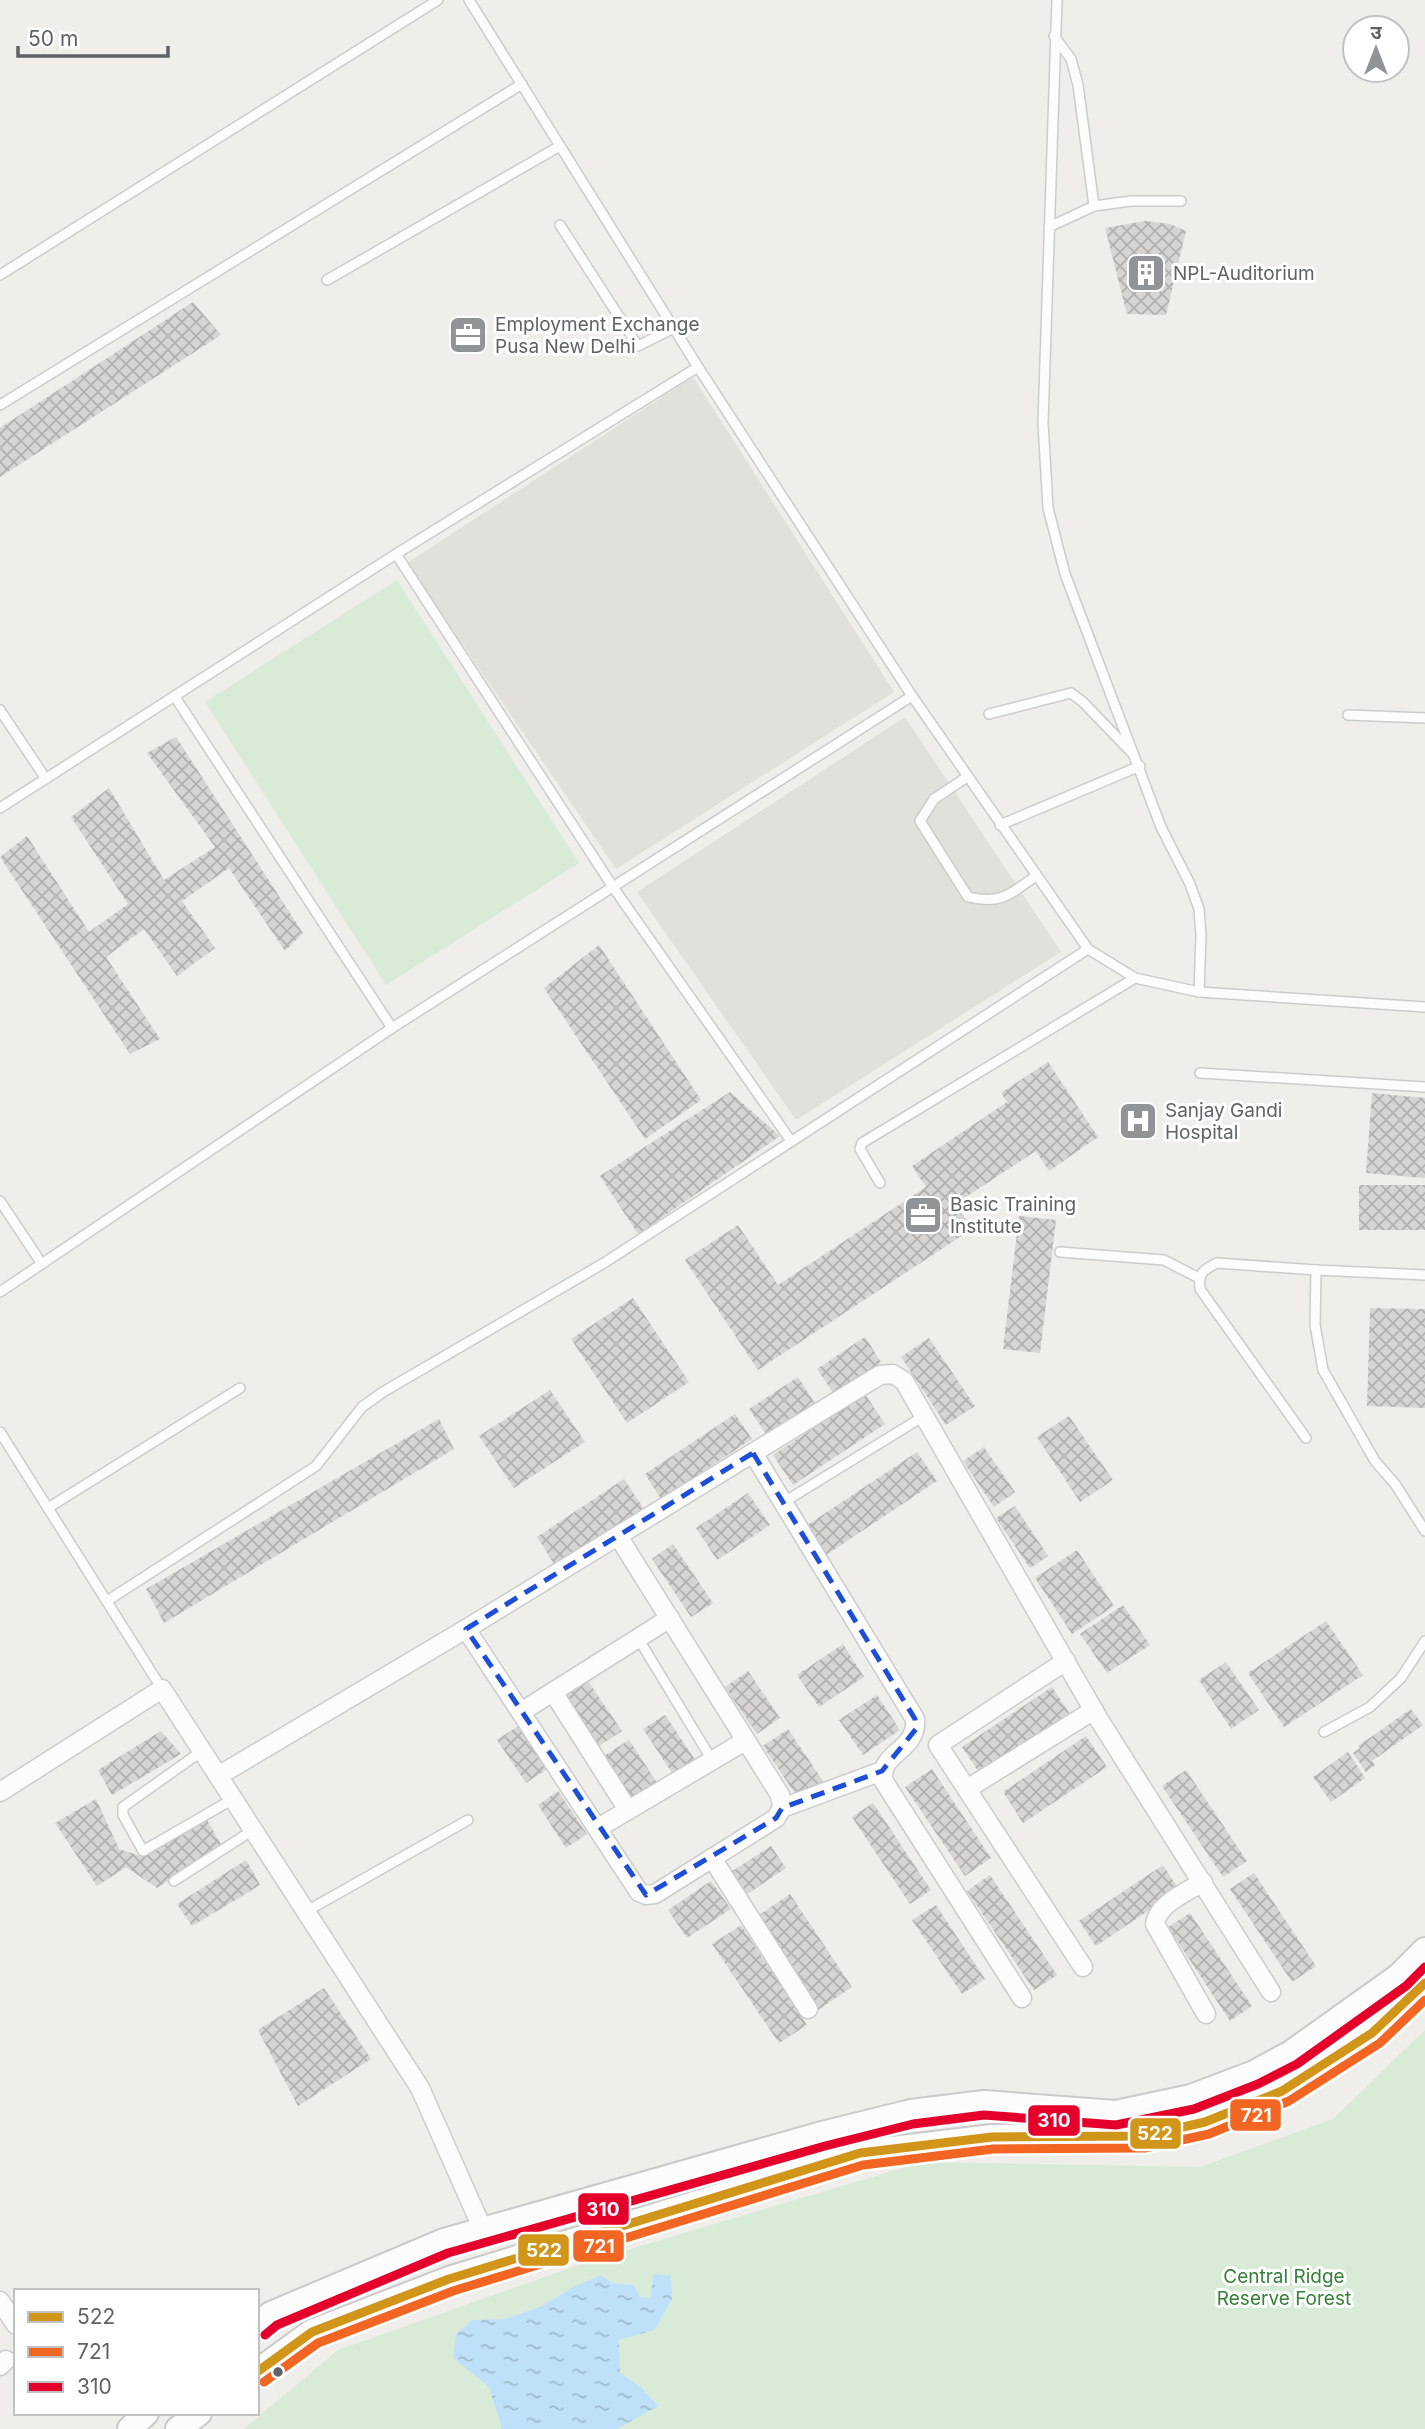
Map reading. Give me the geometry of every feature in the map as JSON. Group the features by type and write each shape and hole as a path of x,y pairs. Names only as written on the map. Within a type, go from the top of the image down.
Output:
{"street":[{"path":"218,1776 467,1629 880,1375 893,1374 904,1381 1094,1710 1271,1992"},
{"path":"753,1453 915,1719 916,1729 912,1740 887,1762 882,1771 883,1780 1022,1998"},
{"path":"618,1536 780,1795 782,1808"},
{"path":"521,1712 670,1618"},
{"path":"467,1629 639,1892 646,1895 655,1894 776,1818 782,1808 882,1771"},
{"path":"1066,1661 938,1745 1083,1967"},
{"path":"0,1793 162,1689 420,2088 483,2230"},
{"path":"553,1692 628,1810"},
{"path":"967,1789 1094,1710"},
{"path":"598,1828 745,1741"},
{"path":"712,1858 808,2009"},
{"path":"1203,1882 1161,1909 1155,1924 1206,2014"},
{"path":"259,2323 271,2314 444,2241 822,2134 911,2112 984,2103 1116,2113 1192,2097 1254,2073 1291,2053 1399,1976 1425,1950"},
{"path":"259,2371 312,2332 449,2279 860,2153 992,2137 1144,2136 1205,2122 1282,2091 1372,2033 1425,1983"},
{"path":"0,2301 14,2322"},
{"path":"130,2429 144,2415"},
{"path":"177,2429 197,2415"}],"lane":[{"path":"0,275 439,0"},
{"path":"469,0 698,368 912,696 1088,949 1135,978 1199,992 1425,1007"},
{"path":"1057,0 1043,423 1048,508 1065,574 1161,827 1190,884 1199,909 1199,992"},
{"path":"1054,36 1071,59 1079,85 1094,206"},
{"path":"0,405 522,84"},
{"path":"327,280 560,146"},
{"path":"1049,227 1094,206 1131,201 1181,201"},
{"path":"560,225 638,346 674,328"},
{"path":"0,808 396,554 698,368"},
{"path":"396,554 613,887 791,1141"},
{"path":"989,714 1071,693 1083,702 1138,762"},
{"path":"0,1292 392,1028 912,696"},
{"path":"175,697 392,1028"},
{"path":"0,710 46,779"},
{"path":"1348,715 1425,718"},
{"path":"1000,825 1138,762"},
{"path":"967,776 934,799 920,821 968,897 987,902 1008,896 1036,876"},
{"path":"107,1601 316,1466 362,1407 383,1392 604,1263 1088,949"},
{"path":"880,1182 860,1149 862,1143 1135,978"},
{"path":"1200,1073 1425,1087"},
{"path":"0,1201 42,1264"},
{"path":"1060,1252 1164,1260 1199,1278"},
{"path":"1306,1438 1200,1289 1199,1278 1203,1270 1217,1263 1425,1275"},
{"path":"1316,1270 1315,1325 1323,1370 1376,1461 1425,1531"},
{"path":"48,1508 240,1388"},
{"path":"784,1502 924,1416"},
{"path":"0,1432 162,1689"},
{"path":"638,1638 712,1760"},
{"path":"1324,1732 1370,1707 1401,1678 1425,1641"},
{"path":"202,1751 123,1807 123,1815 143,1851 233,1799"},
{"path":"306,1912 468,1820"},
{"path":"174,1881 253,1830"}],"highlighted area":[{"path":"753,1453 915,1719 916,1729 882,1771 782,1808 776,1818 646,1895 466,1629"}],"shaded area":[{"path":"693,377 894,692 616,869 407,563"},
{"path":"905,717 1061,952 796,1120 637,892"}],"green space":[{"path":"397,580 579,863 386,985 205,702"},
{"name":"Central Ridge Reserve Forest","path":"1425,2030 1425,2429 617,2429 658,2406 642,2388 620,2374 619,2340 655,2330 672,2299 671,2276 654,2275 650,2298 640,2297 634,2285 612,2283 573,2287 542,2306 505,2319 472,2320 453,2358 489,2387 502,2429 244,2429 338,2350 590,2261 923,2162 1200,2167 1333,2119"}],"water":[{"path":"654,2274 671,2276 672,2299 655,2330 619,2340 620,2373 642,2388 658,2406 617,2429 502,2429 489,2387 453,2358 456,2334 472,2320 505,2319 542,2306 573,2287 601,2275 612,2283 634,2285 640,2297 650,2298"}],"building":[{"name":"NPL-Auditorium","path":"1145,221 1170,224 1186,231 1166,315 1127,314 1105,228"},
{"path":"193,302 221,335 0,477 0,428"},
{"path":"176,737 303,933 285,951 229,868 182,901 215,948 177,976 144,929 106,957 160,1039 130,1054 0,857 27,836 89,932 128,904 71,817 109,788 164,880 215,847 147,753"},
{"path":"599,945 701,1100 645,1139 544,988"},
{"name":"Basic Training Institute","path":"1048,1062 1098,1137 1049,1171 1036,1151 955,1204 972,1229 758,1370 685,1260 738,1225 778,1285 926,1187 912,1166 1007,1102 1001,1093"},
{"path":"730,1092 780,1136 638,1234 600,1176"},
{"path":"1372,1093 1425,1098 1425,1178 1366,1173"},
{"path":"1359,1185 1425,1185 1425,1230 1359,1230"},
{"path":"1019,1216 1056,1220 1040,1353 1003,1349"},
{"path":"633,1298 689,1382 627,1423 571,1339"},
{"path":"1370,1308 1425,1309 1425,1408 1367,1406"},
{"path":"865,1337 881,1362 834,1394 817,1369"},
{"path":"929,1338 975,1406 946,1425 901,1357"},
{"path":"798,1377 816,1405 768,1437 749,1409"},
{"path":"550,1390 585,1442 514,1488 479,1436"},
{"path":"865,1394 885,1424 793,1485 773,1455"},
{"path":"735,1414 752,1439 661,1499 645,1474"},
{"path":"1069,1416 1113,1480 1080,1502 1037,1437"},
{"path":"439,1419 454,1449 164,1623 146,1589"},
{"path":"984,1447 1015,1492 994,1507 963,1461"},
{"path":"917,1452 937,1481 826,1555 806,1526"},
{"path":"624,1479 646,1512 558,1570 537,1537"},
{"path":"748,1493 770,1525 717,1560 696,1528"},
{"path":"1015,1506 1048,1556 1030,1568 996,1518"},
{"path":"673,1544 713,1603 691,1617 652,1559"},
{"path":"1077,1550 1114,1606 1072,1634 1035,1578"},
{"path":"1123,1605 1150,1645 1107,1673 1080,1634"},
{"path":"1326,1621 1363,1675 1284,1727 1248,1673"},
{"path":"843,1644 864,1677 819,1707 797,1675"},
{"path":"1226,1662 1259,1710 1231,1729 1199,1680"},
{"path":"748,1671 780,1718 757,1734 725,1687"},
{"path":"588,1681 622,1731 596,1748 562,1698"},
{"path":"1052,1687 1070,1714 980,1774 962,1747"},
{"path":"877,1695 900,1730 863,1755 839,1720"},
{"path":"1411,1709 1423,1725 1372,1761 1375,1765 1366,1772 1353,1753 1360,1748 1358,1746"},
{"path":"665,1715 698,1764 676,1779 643,1729"},
{"path":"518,1726 547,1769 526,1783 497,1740"},
{"path":"788,1729 823,1781 798,1798 763,1746"},
{"path":"161,1731 181,1754 112,1795 98,1770"},
{"path":"1086,1736 1107,1767 1023,1823 1003,1792"},
{"path":"629,1740 660,1787 630,1806 599,1759"},
{"path":"1348,1752 1365,1778 1331,1802 1313,1777"},
{"path":"932,1769 991,1858 965,1876 905,1787"},
{"path":"1186,1770 1247,1861 1223,1877 1162,1786"},
{"path":"558,1791 587,1834 566,1848 538,1805"},
{"path":"96,1799 119,1849 143,1857 206,1818 222,1846 157,1888 126,1867 97,1886 55,1823"},
{"path":"873,1803 931,1890 910,1904 852,1817"},
{"path":"771,1846 786,1868 743,1897 728,1874"},
{"path":"246,1860 260,1885 192,1926 177,1904"},
{"path":"1163,1865 1179,1890 1096,1946 1079,1921"},
{"path":"1254,1873 1316,1966 1292,1982 1230,1889"},
{"path":"990,1875 1057,1975 1034,1990 967,1891"},
{"path":"711,1881 731,1909 687,1938 668,1910"},
{"path":"790,1894 852,1987 818,2010 756,1917"},
{"path":"936,1905 985,1979 962,1994 912,1920"},
{"path":"1190,1913 1252,2006 1230,2021 1168,1927"},
{"path":"741,1925 807,2025 779,2043 712,1944"},
{"path":"324,1988 371,2059 298,2106 258,2030"}],"transit line":[{"name":"310","path":"265,2335 277,2325 448,2253 825,2146 913,2124 984,2115 1116,2125 1194,2109 1258,2084 1297,2064 1406,1986 1425,1967"},
{"name":"522","path":"259,2371 312,2332 449,2279 860,2153 992,2137 1144,2136 1205,2122 1282,2091 1372,2033 1425,1983"},
{"name":"721","path":"264,2382 318,2343 453,2291 863,2165 993,2149 1145,2148 1209,2134 1289,2101 1380,2043 1425,2000"}],"place":[{"name":"NPL-Auditorium","path":"1146,273"},
{"name":"Employment Exchange Pusa New Delhi","path":"468,335"},
{"name":"Sanjay Gandi Hospital","path":"1138,1121"},
{"name":"Basic Training Institute","path":"923,1215"}]}
